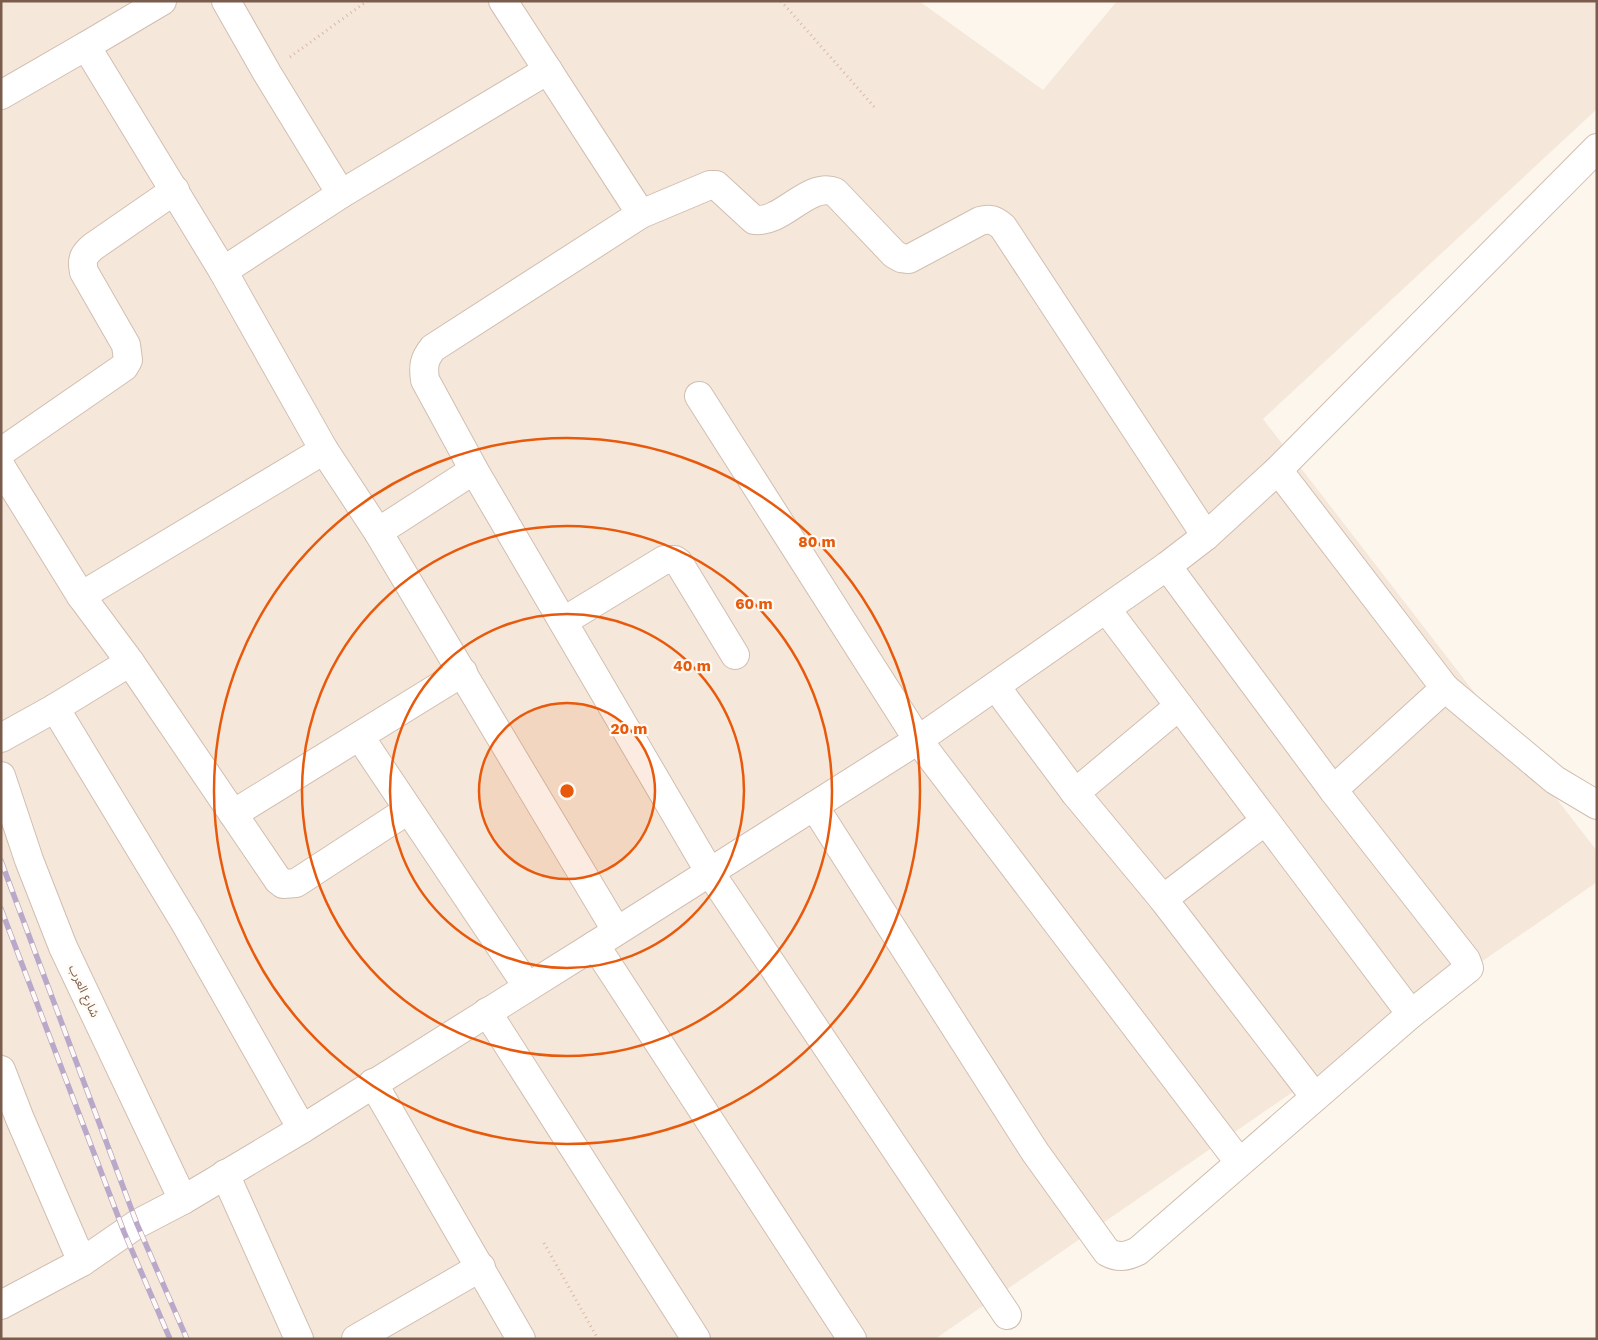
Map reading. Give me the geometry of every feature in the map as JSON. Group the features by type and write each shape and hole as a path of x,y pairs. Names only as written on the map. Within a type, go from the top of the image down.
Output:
{"street":[{"path":"1,95 162,1"},
{"path":"226,1 267,73 341,194"},
{"path":"503,1 641,214"},
{"path":"86,46 175,190 324,450 378,532 463,672 605,937 852,1339"},
{"path":"223,272 341,194 548,70"},
{"path":"1,1305 82,1262 137,1224 183,1200 302,1129 918,740 1107,610 1206,536 1278,470 1597,148"},
{"path":"1007,1315 709,871 474,470 425,380 423,369 425,358 433,348 641,214 710,185 721,187 754,220 764,220 816,192 829,189 835,192 894,254 909,259 980,221 988,219 996,221 1003,227 1206,536"},
{"path":"1,452 124,367 128,360 126,344 84,272 82,262 85,253 94,246 175,190"},
{"path":"700,396 918,740 1239,1162"},
{"path":"81,596 324,450"},
{"path":"1,467 81,596 130,662 278,880 289,884 296,882 408,810"},
{"path":"378,532 474,470"},
{"path":"1278,470 1445,688 1555,780 1597,805"},
{"path":"564,621 664,560 675,560 679,563 735,655"},
{"path":"814,806 1035,1152 1107,1252 1115,1256 1128,1257 1138,1251 1411,1014 1468,971 1468,963 1333,790 1167,566"},
{"path":"1107,610 1411,1014"},
{"path":"1,738 55,708 130,662"},
{"path":"233,814 360,738 463,672"},
{"path":"996,687 1075,793 1163,899 1315,1097"},
{"path":"1333,790 1445,688"},
{"path":"1075,793 1179,706"},
{"path":"55,708 187,926 302,1129"},
{"path":"360,738 527,986"},
{"name":"شارع العرب","path":"1,776 28,860 63,947 183,1200"},
{"path":"1163,899 1265,821"},
{"path":"487,1012 696,1339"},
{"path":"1,1070 20,1119 82,1262"},
{"path":"373,1083 481,1267 520,1339"},
{"path":"225,1174 299,1339"},
{"path":"356,1339 481,1267"}],"path":[{"path":"267,73 367,1"},
{"path":"781,1 876,109"},
{"path":"544,1243 598,1339"}],"shaded area":[{"path":"1,1 919,1 1043,90 1117,1 1597,1 1597,109 1263,419 1597,851 1597,882 935,1339 1,1339"}],"railway":[{"path":"1,861 137,1224 187,1339"},
{"path":"1,909 124,1232 170,1339"}]}
